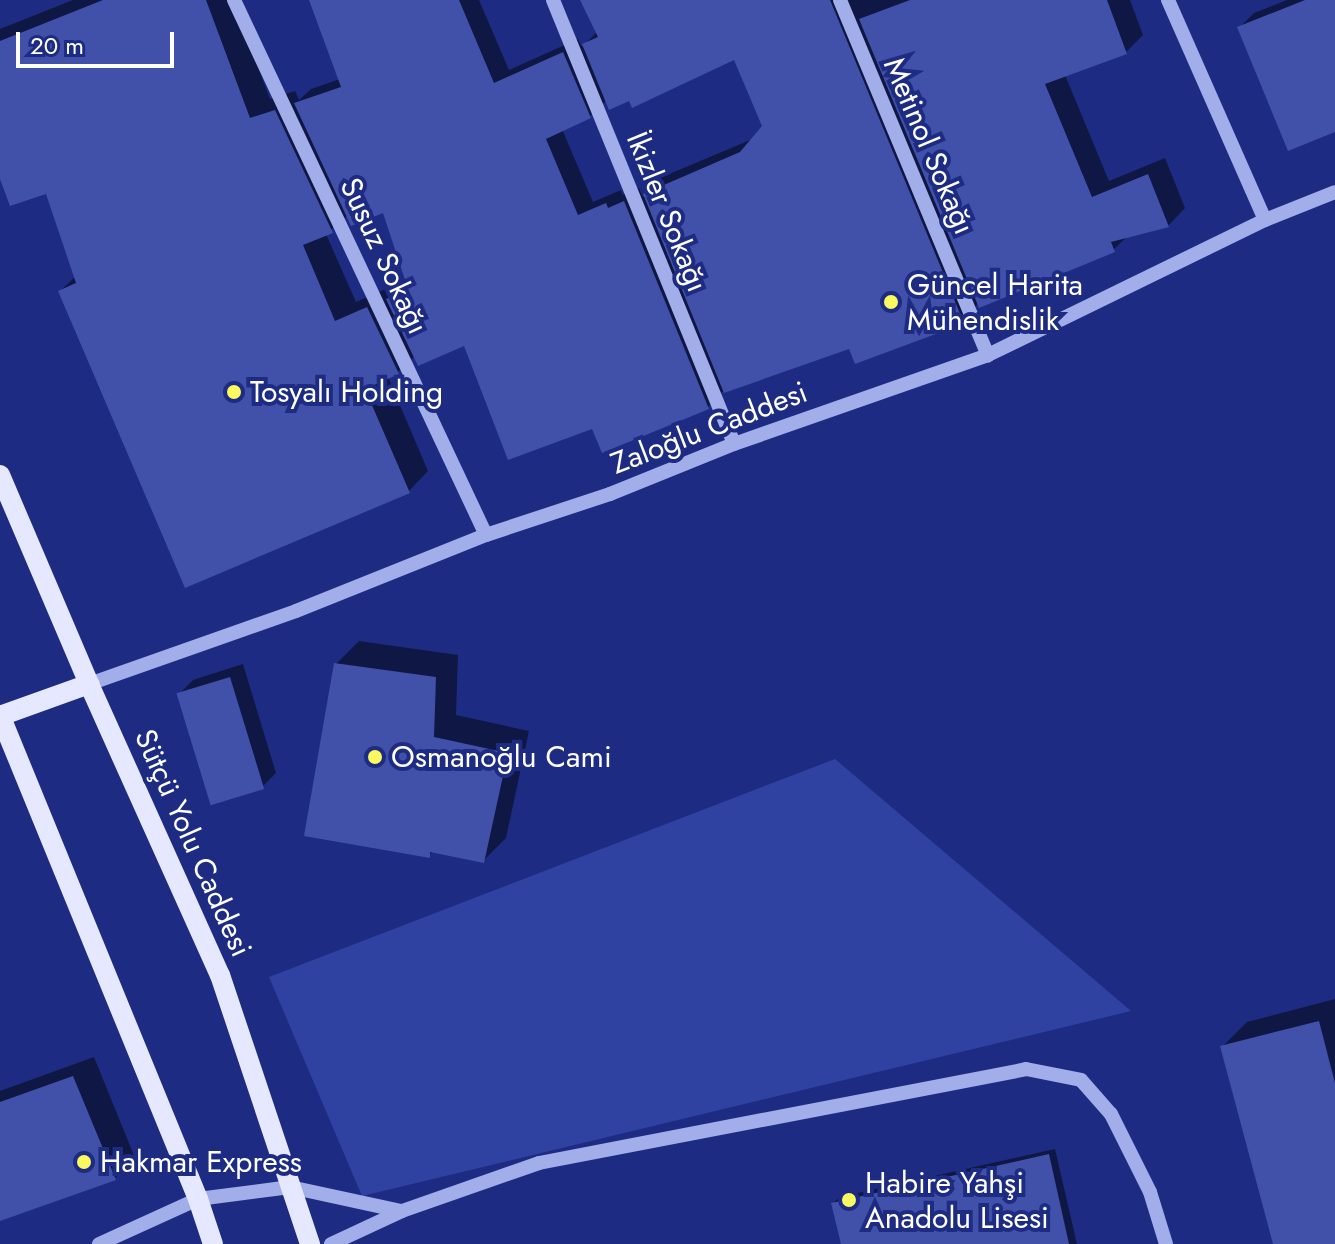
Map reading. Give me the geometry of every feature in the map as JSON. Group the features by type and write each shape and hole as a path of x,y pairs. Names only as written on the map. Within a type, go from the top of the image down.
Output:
{"main road":[{"name":"Sütçü Yolu Caddesi","path":"0,475 89,684 220,975 310,1244"},
{"path":"89,684 0,716 198,1199 213,1244"}],"street":[{"name":"Susuz Sokağı","path":"234,0 486,535"},
{"name":"İkizler Sokağı","path":"553,0 734,444"},
{"name":"Metinol Sokağı","path":"840,0 988,355"},
{"path":"1168,0 1265,220"},
{"name":"Zaloğlu Caddesi","path":"89,684 296,611 486,535 610,494 734,444 988,355 1265,220 1335,192"},
{"path":"331,1244 402,1211 539,1163 1026,1069 1081,1080 1111,1114 1150,1192 1166,1244"},
{"path":"99,1244 198,1199 290,1187 402,1211"}],"shaded area":[{"path":"835,759 1131,1011 362,1196 269,977"}],"building":[{"path":"103,0 206,0 250,118 275,110 333,233 303,245 335,321 367,307 399,374 365,389 410,493 185,588 58,291 76,283 46,194 10,206 0,179 0,41"},
{"path":"309,0 459,0 494,83 563,52 591,118 546,139 578,215 606,203 608,208 624,201 709,409 602,453 592,429 508,460 464,346 418,366 386,299 408,289 383,213 351,226 294,103 341,87"},
{"path":"580,0 830,0 961,316 957,317 960,325 855,364 849,349 724,393 643,194 740,152 762,126 734,60 632,108 629,101 609,110 582,44 598,37"},
{"path":"910,0 1107,0 1127,54 1045,84 1092,197 1148,174 1169,227 1111,242 1115,252 979,308 859,19"},
{"path":"1305,0 1335,0 1335,132 1288,151 1237,27"},
{"name":"Osmanoğlu Cami","path":"334,663 436,677 434,737 508,753 484,863 430,852 430,858 304,836"},
{"path":"230,677 264,789 211,805 176,693"},
{"path":"1319,1021 1335,1083 1335,1244 1273,1244 1220,1046"},
{"path":"73,1076 116,1180 0,1221 0,1102"},
{"path":"1049,1154 1069,1244 841,1244 831,1203"}],"place":[{"name":"Güncel Harita Mühendislik","path":"891,302"},
{"name":"Tosyalı Holding","path":"234,392"},
{"name":"Osmanoğlu Cami","path":"375,757"},
{"name":"Hakmar Express","path":"84,1162"},
{"name":"Habire Yahşi Anadolu Lisesi","path":"849,1200"}]}
